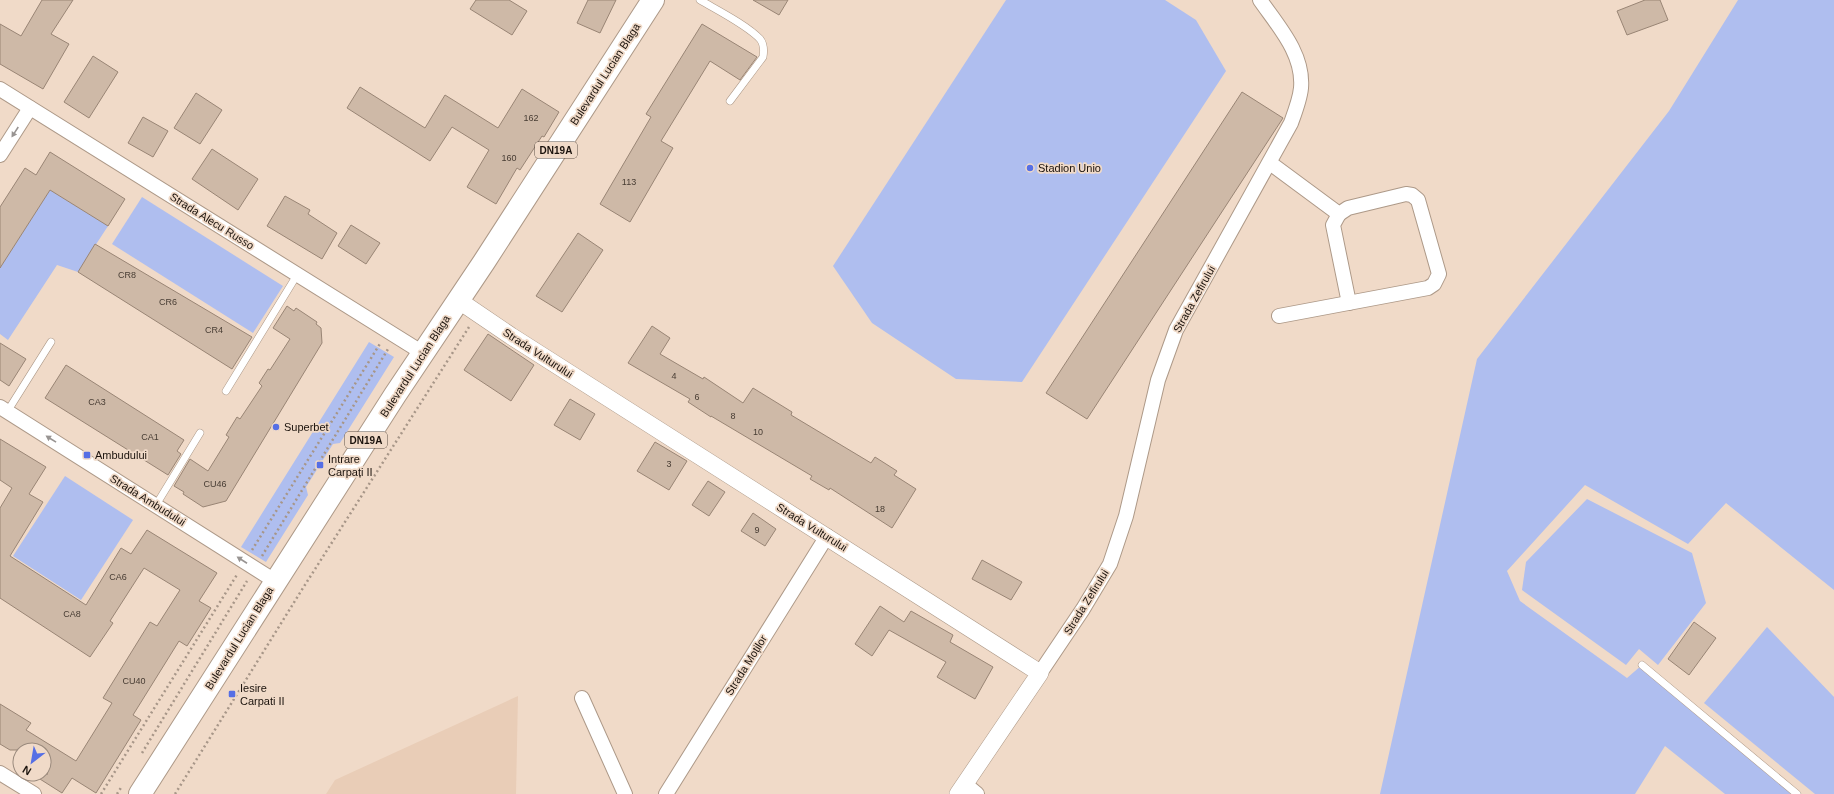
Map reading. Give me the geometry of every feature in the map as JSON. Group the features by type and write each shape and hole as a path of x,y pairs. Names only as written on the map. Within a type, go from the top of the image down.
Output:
{"main road":[{"name":"Bulevardul Lucian Blaga","path":"140,794 275,581 653,0"}],"street":[{"name":"Strada Zefirului","path":"1040,672 1084,609 1110,564 1126,516 1158,380 1176,330 1292,123 1301,88 1301,68 1293,48 1260,0"},
{"name":"Strada Alecu Russo","path":"0,89 423,353"},
{"path":"0,155 30,108"},
{"path":"1270,163 1338,214"},
{"path":"1280,316 1349,303 1428,288 1434,284 1439,274 1418,200 1412,195 1406,194 1348,208 1338,214 1333,224 1349,303"},
{"name":"Strada Vulturului","path":"458,300 524,345 1040,672"},
{"name":"Strada Ambudului","path":"4,409 275,581"},
{"name":"Strada Moților","path":"666,794 827,536"},
{"path":"967,791 1040,672"},
{"path":"582,698 625,794"},
{"path":"0,773 34,794"}],"lane":[{"path":"700,0 744,27 761,40 764,49 763,57 730,101"},
{"path":"226,391 297,275"},
{"path":"4,409 51,342"},
{"path":"156,505 200,433"},
{"path":"1642,665 1797,794"}],"path":[{"path":"175,794 468,327 476,329"}],"shaded area":[{"name":"Stadion Unio","path":"1006,0 1165,0 1196,20 1226,71 1022,382 956,379 872,323 833,266"},
{"path":"1738,0 1834,0 1834,590 1726,503 1688,544 1585,485 1507,571 1520,601 1627,678 1642,665 1797,794 1725,794 1665,746 1635,794 1380,794 1477,359 1669,111"},
{"path":"50,190 108,226 78,272 57,265 8,340 0,334 0,268"},
{"path":"142,197 283,286 253,333 112,244"},
{"path":"369,342 394,357 340,443 333,444 306,487 308,495 266,562 241,547"},
{"path":"65,476 133,520 81,600 13,556"},
{"path":"1587,499 1692,553 1706,603 1658,665 1639,649 1626,665 1522,590 1526,562"},
{"path":"1767,627 1834,697 1834,794 1815,794 1704,703"},
{"path":"518,696 516,794 326,794 335,780"}],"building":[{"path":"42,0 73,0 51,34 69,44 43,89 0,64 0,24 21,36"},
{"path":"476,0 509,0 527,11 512,35 470,9"},
{"path":"588,0 616,0 600,33 577,23"},
{"path":"753,0 788,0 779,15"},
{"path":"1645,0 1660,0 1668,20 1627,35 1617,11"},
{"path":"702,24 757,57 740,80 710,61 661,141 673,148 630,222 600,204 651,117 646,114"},
{"path":"93,56 118,72 89,118 64,102"},
{"path":"360,87 425,128 445,95 498,128 522,89 559,112 544,137 542,136 520,170 517,168 496,204 467,187 489,150 452,127 430,161 347,108"},
{"path":"1242,92 1283,118 1087,419 1046,393"},
{"path":"196,93 222,110 200,144 174,128"},
{"path":"143,117 168,131 153,157 128,143"},
{"path":"212,149 258,179 238,210 192,179"},
{"path":"50,152 125,199 108,226 50,190 0,268 0,207 25,168 36,175"},
{"path":"285,196 310,210 308,214 337,233 322,259 267,226"},
{"path":"351,225 380,243 366,264 338,246"},
{"path":"578,233 603,250 562,312 536,296"},
{"path":"95,244 252,337 232,369 78,272"},
{"path":"287,306 294,311 296,308 317,322 316,324 321,328 322,343 226,501 203,507 183,494 184,492 174,486 190,459 208,471 229,437 226,435 237,417 240,419 262,386 259,383 268,369 270,370 290,339 273,328"},
{"path":"652,326 670,338 660,354 703,379 704,377 743,403 753,388 792,412 791,415 871,463 875,457 897,471 894,475 916,489 892,528 830,488 829,490 810,479 812,476 711,417 688,402 690,399 628,363"},
{"path":"488,334 534,365 511,401 464,370"},
{"path":"0,343 26,359 9,386 0,380"},
{"path":"66,365 184,440 177,451 181,454 168,475 45,398"},
{"path":"570,399 595,414 580,440 554,425"},
{"path":"0,439 46,467 29,494 43,502 10,556 86,605 121,548 131,554 147,530 217,573 199,601 211,608 187,646 179,641 133,715 141,720 96,793 72,778 62,793 45,782 52,782 52,746 76,761 112,703 103,698 150,622 157,626 180,590 144,568 110,621 113,623 90,657 0,598 0,508 12,488 0,480"},
{"path":"655,442 687,461 669,490 637,471"},
{"path":"708,481 725,492 709,516 692,505"},
{"path":"753,513 776,529 765,546 741,531"},
{"path":"982,560 1022,582 1011,600 972,579"},
{"path":"880,606 904,622 911,611 953,635 950,642 993,667 975,699 937,677 946,662 889,630 872,656 855,644"},
{"path":"1694,622 1716,638 1689,675 1668,659"},
{"path":"0,704 31,723 26,730 45,742 12,742 12,750 0,744"}],"place":[{"name":"Stadion Unio","path":"1030,168"},
{"name":"Superbet","path":"276,427"},
{"name":"Ambudului","path":"87,455"},
{"name":"Intrare Carpați II","path":"320,465"},
{"name":"Iesire Carpati II","path":"232,694"}]}
